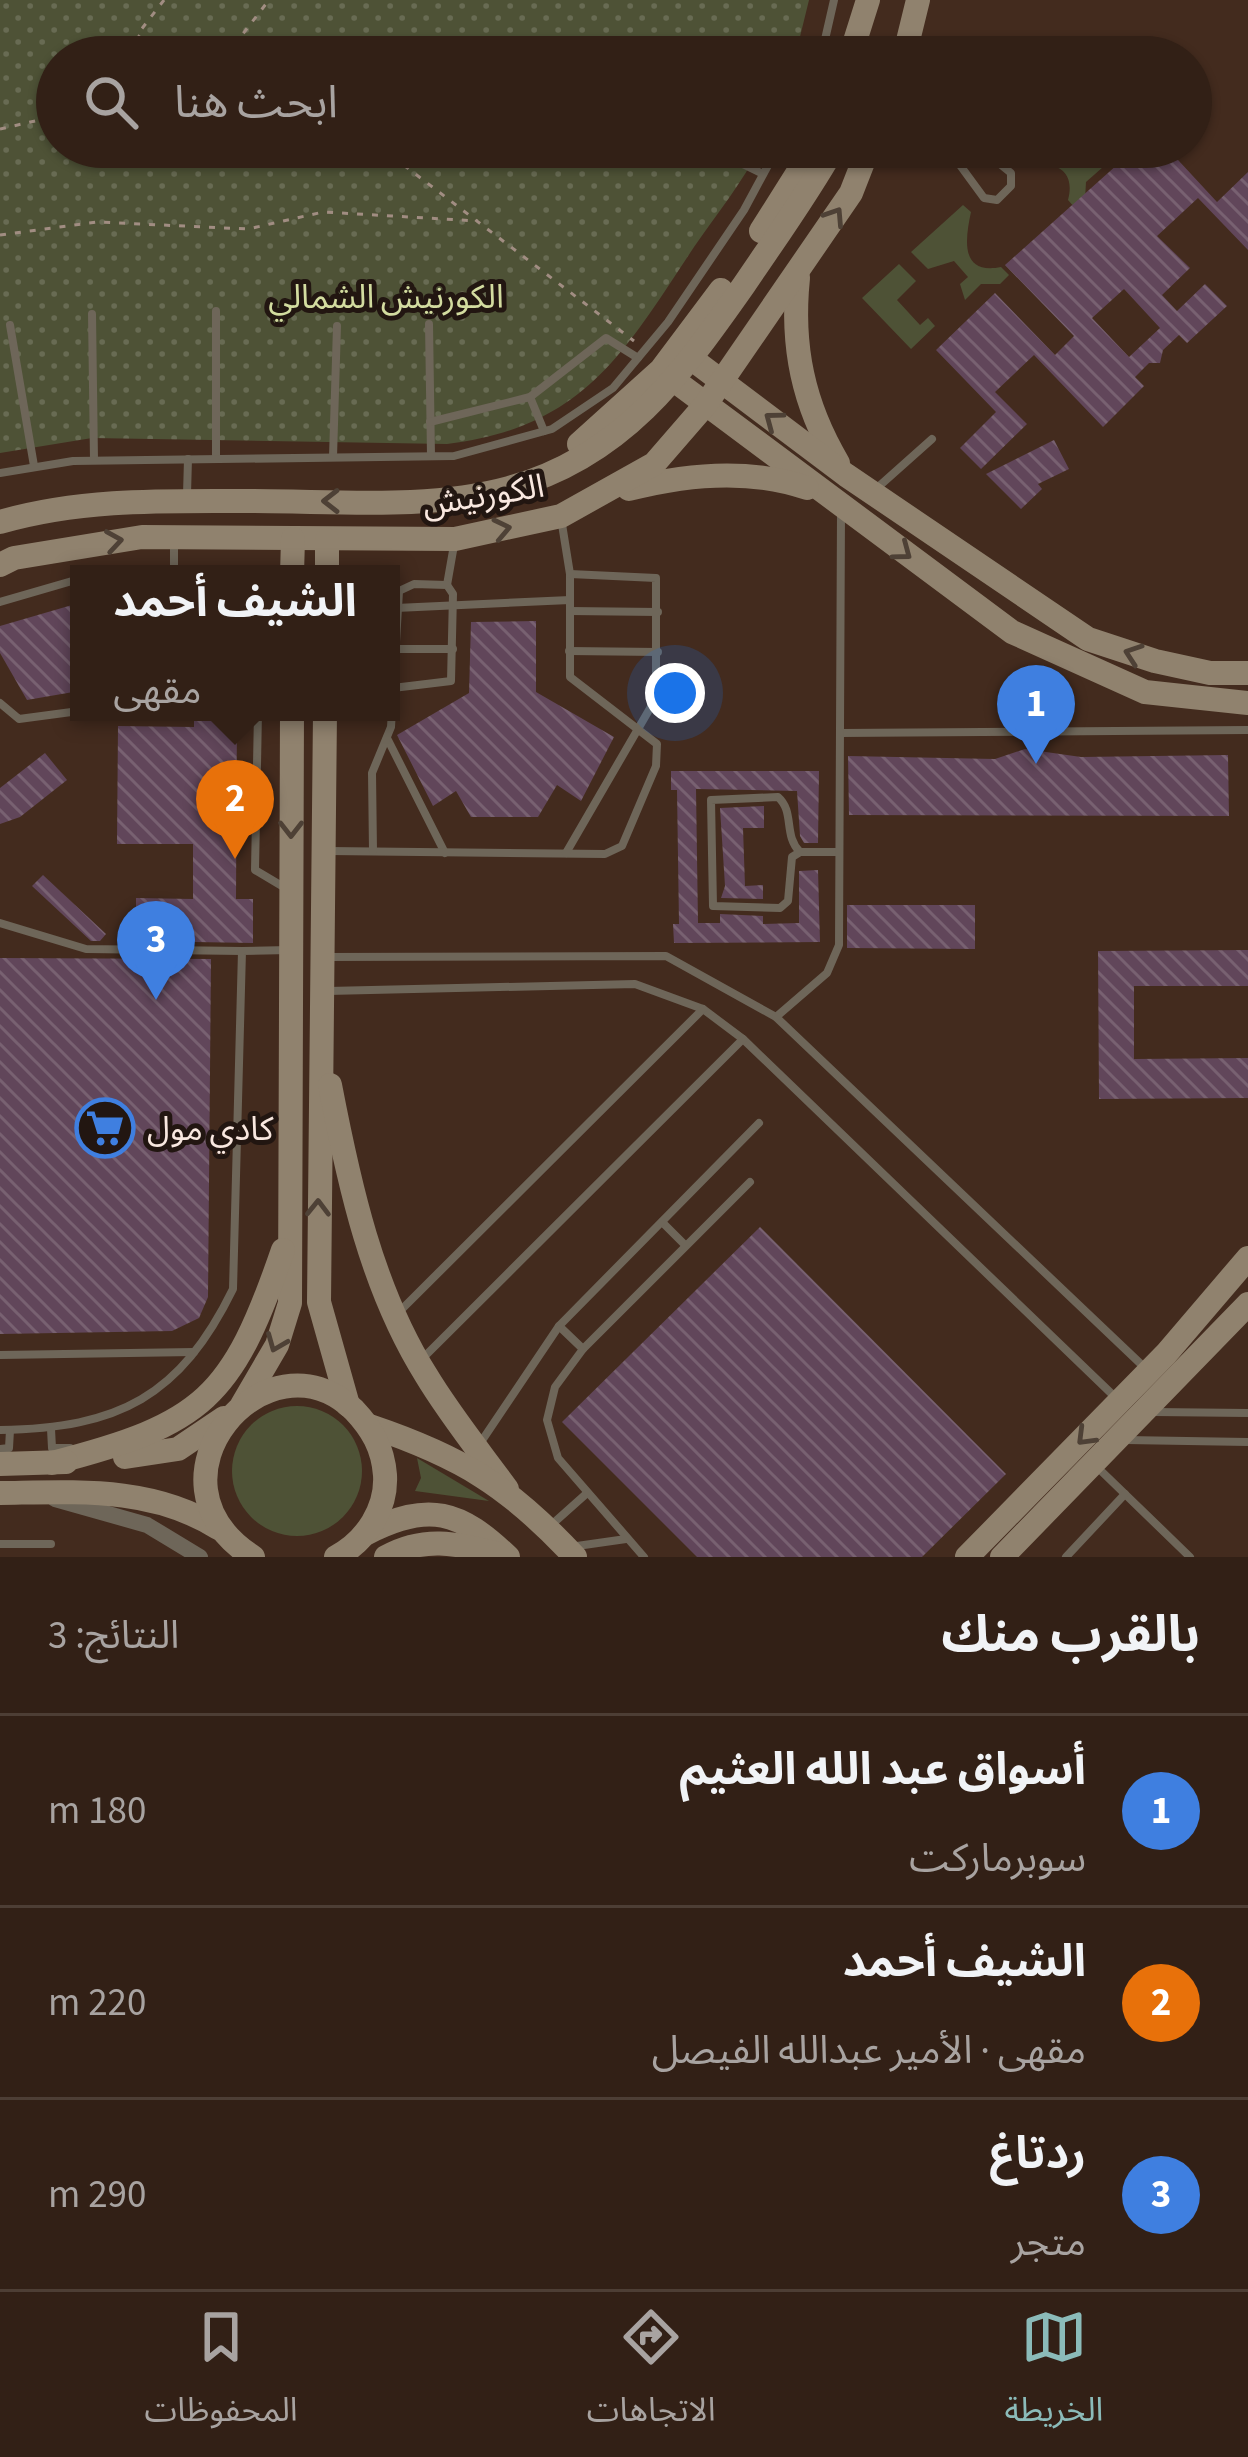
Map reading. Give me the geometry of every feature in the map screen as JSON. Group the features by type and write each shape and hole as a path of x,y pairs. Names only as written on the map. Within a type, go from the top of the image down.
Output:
{"street":[{"path":"858,36 872,0"},
{"path":"869,36 872,0"},
{"path":"911,36 920,6"},
{"path":"457,495 557,457 622,411 661,370 730,277 800,168"},
{"name":"الكورنيش","path":"0,522 44,509 187,501 422,500 506,489 569,467 619,437 675,381 820,168"},
{"name":"الكورنيش","path":"0,565 14,558 174,536 455,539 561,516 654,464 706,404 799,272 850,193 861,168"},
{"path":"799,272 795,331 805,395 846,475"},
{"path":"692,359 846,475 1088,639 1210,673 1248,673"},
{"path":"675,381 1012,632 1145,692 1248,704"},
{"path":"603,495 706,475 788,482 835,501"},
{"path":"292,565 293,539"},
{"path":"327,540 327,565"},
{"path":"221,1531 204,1483 215,1434 278,1345 290,1304 292,721"},
{"path":"325,721 319,1302 348,1405"},
{"path":"320,1038 352,1193 395,1316 419,1362 507,1489 570,1552"},
{"path":"52,1463 141,1440 208,1395 254,1336 290,1230"},
{"path":"967,1557 1149,1372 1248,1258"},
{"path":"1017,1552 1094,1464 1248,1304"},
{"path":"0,1464 178,1449 267,1392 295,1387 323,1392 348,1405 370,1426 382,1452 386,1480 380,1508 350,1549"},
{"path":"370,1426 409,1439 507,1489"},
{"path":"0,1493 141,1497 183,1506 253,1557"},
{"path":"31,1493 147,1525 200,1557"},
{"path":"350,1549 416,1514 442,1514 476,1526 508,1556"},
{"path":"386,1557 410,1544 435,1540 508,1556"}],"lane":[{"path":"826,36 834,0"},
{"path":"752,168 764,174"},
{"path":"0,473 94,460 431,456 490,450 544,431 613,388 642,354 767,168"},
{"path":"962,168 978,193 997,200 1011,186 1011,173 1005,168"},
{"path":"216,311 216,459"},
{"path":"92,314 94,460"},
{"path":"429,324 431,456"},
{"path":"10,325 34,466"},
{"path":"333,457 337,326"},
{"path":"430,422 530,397 606,338 642,354"},
{"path":"530,397 544,431"},
{"path":"872,493 932,440"},
{"path":"187,501 188,459"},
{"path":"776,1017 835,963 840,733 835,501"},
{"path":"323,850 605,854 622,846 658,754 655,737 570,677 570,574 561,516"},
{"path":"174,536 174,565"},
{"path":"400,687 451,680 453,604 447,585 455,539"},
{"path":"566,854 656,698 659,612 659,586 650,574 570,574"},
{"path":"0,602 70,582"},
{"path":"400,599 406,586 447,585"},
{"path":"400,608 453,604 659,612"},
{"path":"400,650 453,649"},
{"path":"568,651 658,652"},
{"path":"0,703 19,719 70,712"},
{"path":"258,721 255,870 291,891"},
{"path":"373,851 372,773 389,721"},
{"path":"840,733 1248,730"},
{"path":"387,738 445,853"},
{"path":"800,852 790,837 787,807 778,797 711,800 713,906 785,906 788,862 800,852 839,852"},
{"path":"0,923 86,950 291,950"},
{"path":"0,1449 9,1448 5,1430 51,1429 135,1405 172,1381 196,1352 233,1289 242,951"},
{"path":"321,957 666,956 776,1017 1149,1372"},
{"path":"321,992 635,984 703,1009 742,1039 1120,1402"},
{"path":"395,1316 703,1009"},
{"path":"419,1362 742,1039"},
{"path":"478,1449 560,1326 759,1123"},
{"path":"644,1557 558,1458 548,1420 555,1387 584,1349 750,1182"},
{"path":"662,1222 685,1245"},
{"path":"560,1326 584,1349"},
{"path":"0,1355 196,1352"},
{"path":"1147,1412 1248,1413"},
{"path":"51,1429 52,1448 102,1450"},
{"path":"1118,1440 1248,1442"},
{"path":"1094,1464 1190,1557"},
{"path":"548,1528 586,1494"},
{"path":"1066,1557 1125,1494"},
{"path":"570,1552 629,1540"},
{"path":"628,1557 629,1540"},
{"path":"0,1544 51,1544"}],"path":[{"path":"138,36 164,0"},
{"path":"242,36 269,0"},
{"path":"0,129 36,121"},
{"path":"408,168 642,354"},
{"path":"0,235 98,222 248,229 322,212 478,220"}],"green space":[{"name":"الكورنيش الشمالي","path":"0,0 809,0 800,36 36,36 36,168 748,168 621,352 567,402 533,421 447,444 92,438 0,453"},
{"path":"1058,168 1102,168 1086,182 1085,200 1075,208 1068,200 1070,187"},
{"path":"963,205 971,212 967,244 972,260 978,266 1001,267 1009,275 1000,284 981,284 965,300 960,284 968,277 954,261 928,269 911,252"},
{"path":"899,264 916,281 897,300 920,325 928,318 935,326 911,349 862,298"},
{"path":"297,1406 322,1411 343,1425 357,1446 362,1471 357,1496 343,1517 322,1531 297,1536 272,1531 251,1517 237,1496 232,1471 237,1446 251,1425 272,1411"},
{"path":"417,1458 489,1501 415,1491 421,1478"}],"building":[{"path":"1114,168 1185,168 1217,202 1248,172 1248,250 1198,198 1157,236 1190,268 1162,295 1177,311 1205,284 1227,306 1187,343 1179,335 1163,350 1160,363 1149,363 1135,377 1144,386 1103,427 1034,355 995,392 1027,424 981,469 960,448 996,412 936,350 995,293 1055,355 1074,336 1005,265","holes":["1124,289 1160,328 1129,357 1092,318"]},
{"path":"1054,440 1069,469 1038,484 1042,489 1021,509 986,474"},
{"path":"70,606 70,693 27,700 0,653 0,626"},
{"path":"536,621 536,692 614,737 581,801 557,785 538,817 471,817 456,791 433,806 397,735 469,693 471,622"},
{"path":"194,721 237,721 236,899 253,899 253,943 136,941 136,898 193,899 193,844 117,844 118,726 194,727"},
{"path":"1025,749 1081,757 1228,755 1229,816 849,815 848,756 995,759"},
{"path":"45,753 67,780 20,817 0,824 0,788"},
{"path":"671,771 819,771 818,843 804,843 800,836 797,791 696,789 698,923 720,923 720,914 763,916 763,924 799,923 799,871 818,870 820,942 674,943 673,924 679,924 677,790 671,790"},
{"path":"764,806 764,828 743,828 745,886 763,885 763,899 721,898 725,886 720,808"},
{"path":"43,875 106,934 100,941 91,941 32,886"},
{"path":"847,905 975,905 975,949 847,948"},
{"path":"1248,950 1248,986 1134,986 1134,1059 1248,1058 1248,1098 1099,1099 1098,951"},
{"name":"كادي مول","path":"0,958 211,959 208,1297 199,1318 172,1331 0,1334"},
{"path":"760,1227 1006,1474 922,1557 697,1557 562,1422"}],"place":[{"name":"أسواق عبد الله العثيم","path":"1036,764"},
{"name":"الشيف أحمد","path":"235,859"},
{"name":"ردتاغ","path":"156,1000"},
{"name":"كادي مول","path":"105,1128"}]}
